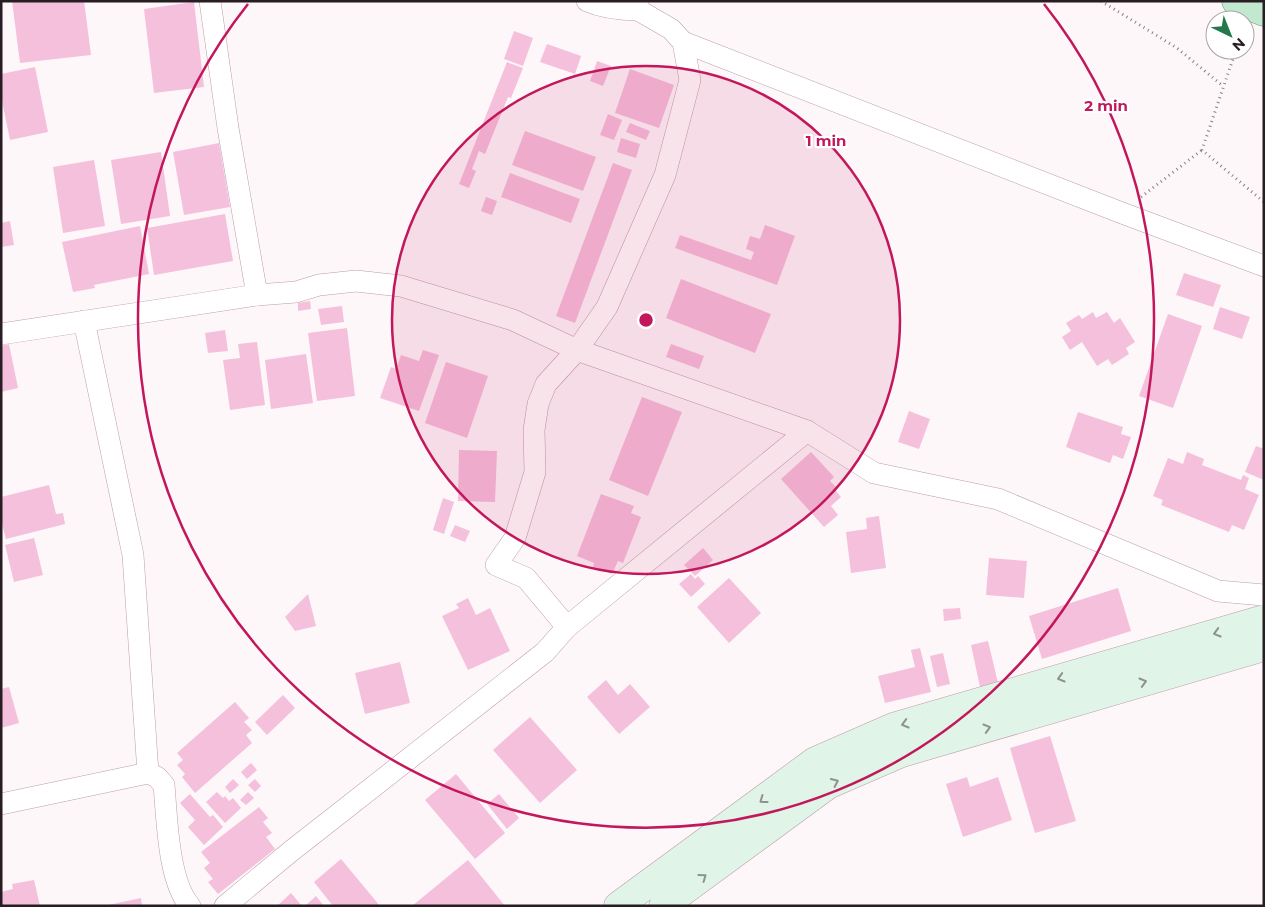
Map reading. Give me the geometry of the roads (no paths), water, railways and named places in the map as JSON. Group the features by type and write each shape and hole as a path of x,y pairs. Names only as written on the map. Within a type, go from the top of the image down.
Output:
{"main road":[{"path":"1236,1 1264,12"}],"street":[{"path":"210,1 228,128 257,295"},
{"path":"587,1 624,10 638,6 671,29 683,42 1122,213 1264,266"},
{"path":"567,627 526,578 496,565 515,538 535,472 534,430 538,404 546,384 578,350 607,307 665,175 690,80 683,42"},
{"path":"1,334 257,295 296,292 319,285 356,280 401,286 513,320 578,350 806,431 874,473 998,499 1218,592 1264,595"},
{"path":"84,321 133,555 148,773"},
{"path":"225,906 297,846 545,652 567,627 806,431"},
{"path":"618,906 815,762 893,727 1264,619"},
{"path":"663,906 828,785 902,753 1264,647"},
{"path":"1,804 148,773 157,777 164,785 172,862 185,900 190,906"}]}
